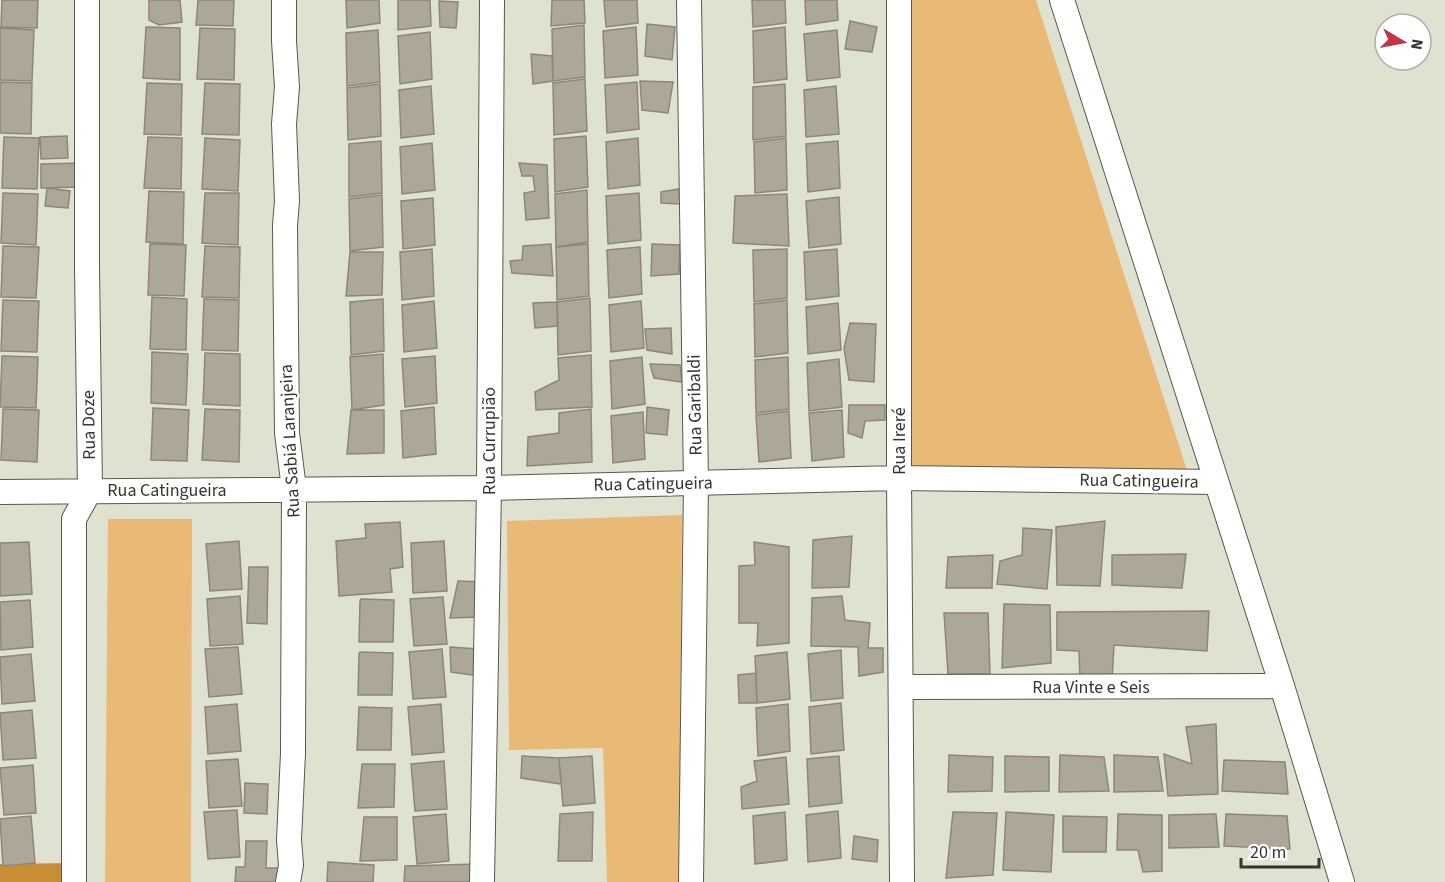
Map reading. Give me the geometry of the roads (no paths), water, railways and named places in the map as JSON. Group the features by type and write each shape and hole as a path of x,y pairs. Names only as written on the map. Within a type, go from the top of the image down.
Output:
{"street":[{"name":"Rua Doze","path":"74,882 74,519 90,490 87,0"},
{"name":"Rua Sabiá Laranjeira","path":"284,0 287,87 284,124 287,201 285,225 287,433 294,489 289,840 291,866 288,882"},
{"name":"Rua Currupião","path":"482,882 489,488 492,0"},
{"name":"Rua Garibaldi","path":"689,0 696,483 691,882"},
{"name":"Rua Ireré","path":"899,0 902,882"},
{"path":"1062,0 1282,686 1341,882"},
{"name":"Rua Catingueira","path":"0,492 489,488 899,478 1216,482"},
{"name":"Rua Vinte e Seis","path":"901,687 1282,686"}]}
